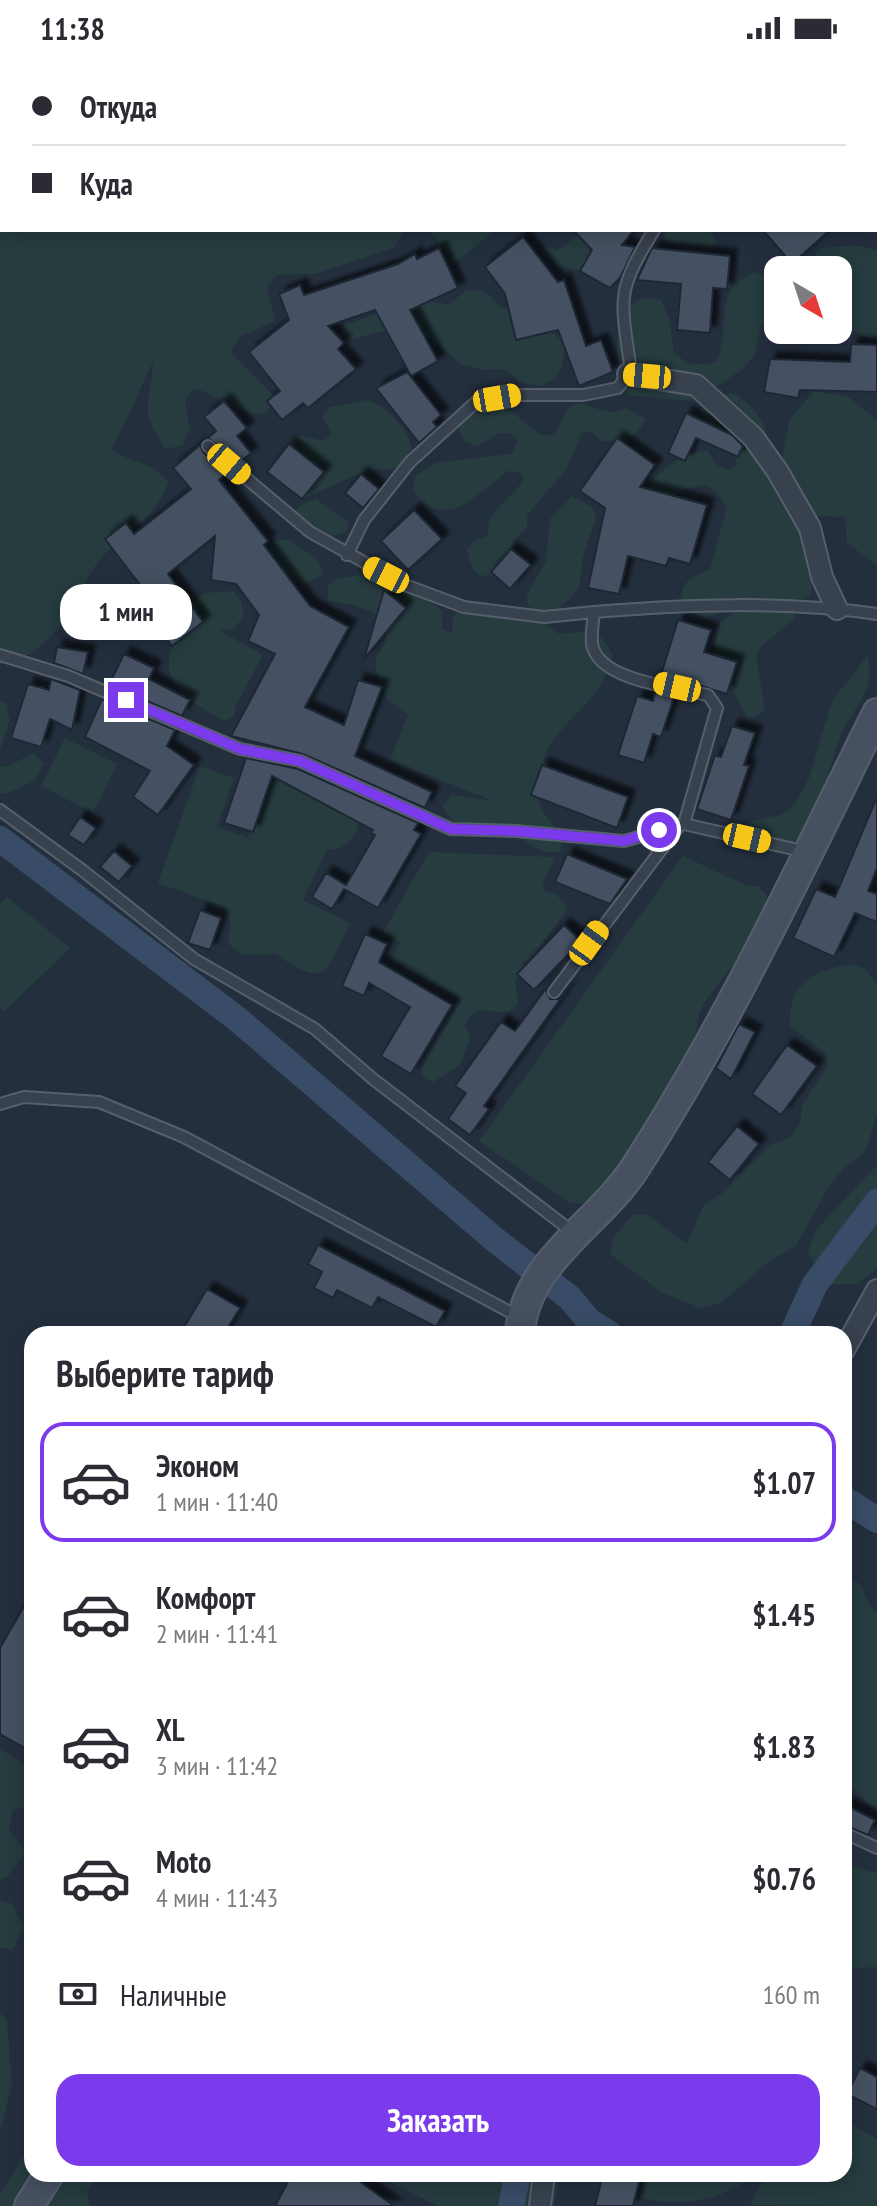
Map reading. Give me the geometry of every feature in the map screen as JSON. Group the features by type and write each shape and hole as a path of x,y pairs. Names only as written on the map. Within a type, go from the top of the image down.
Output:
{"street":[{"path":"628,374 696,385 753,437 778,472 810,528 822,577 837,609"},
{"path":"521,1326 533,1286 633,1171 696,1066 809,853 877,713"},
{"path":"852,1335 877,1290"},
{"path":"29,2206 44,2182"},
{"path":"540,2206 543,2182"}],"lane":[{"path":"347,555 364,520 410,462 476,402 518,395 583,395 618,388 628,374 621,301 629,272 653,232"},
{"path":"208,446 310,532 405,585 464,607 544,617 677,605 837,609 877,614"},
{"path":"554,992 682,825 717,708 708,695 615,673 596,655 592,643 594,612"},
{"path":"0,655 68,676 240,749 300,761 451,829 516,831 624,841 682,825 809,853"},
{"path":"0,810 194,959 315,1029 373,1079 576,1234"},
{"path":"0,1104 24,1097 99,1102 184,1137 521,1326"},
{"path":"852,1837 877,1848"}],"green space":[{"path":"0,232 403,232 394,248 315,274 277,275 267,287 275,321 241,336 230,352 277,399 265,413 238,409 193,389 185,402 190,429 183,445 166,449 148,414 153,362 112,450 161,474 168,481 163,495 147,517 96,565 67,616 52,635 29,654 0,664"},
{"path":"431,232 493,232 455,263"},
{"path":"582,232 603,232 580,271 557,265 542,249 546,246 557,250"},
{"path":"665,232 712,232 717,244 711,248 670,244 664,237"},
{"path":"853,245 877,250 877,339 852,329 852,256 816,256 823,248"},
{"path":"755,272 764,275 764,323 755,354 743,369 690,401 629,395 619,368 617,350 623,317 632,305 644,299 661,300 669,319 674,353 694,364 710,363 717,361 721,349 727,300 741,280"},
{"path":"476,289 489,295 500,307 532,316 565,343 562,367 555,378 542,386 525,384 502,369 484,370 462,365 432,340 404,325 351,340 343,333 343,326 419,298 448,305 465,291"},
{"path":"814,391 848,397 877,420 877,566 847,543 845,517 810,516 781,467 789,420"},
{"path":"714,394 736,394 760,417 765,427 774,487 779,497 802,521 807,535 811,594 804,599 749,601 705,618 686,605 682,592 690,579 710,569 727,507 717,492 705,485 686,489 658,506 649,492 652,483 664,469 698,452 707,450 717,466 729,470 736,466 735,454 702,413 701,407"},
{"path":"367,400 397,420 408,436 413,453 406,463 393,469 370,469 302,499 324,472 289,444 299,435 323,441 332,434 322,416 330,407"},
{"path":"493,401 543,436 554,434 567,411 578,404 609,412 627,408 645,419 633,436 622,440 601,441 591,431 582,433 566,470 527,515 527,528 514,540 502,572 487,576 477,574 471,566 467,550 474,541 487,536 491,518 524,479 518,472 508,471 473,499 449,510 425,503 413,490 415,476 435,463 511,454 518,441 510,433 499,433 478,446 465,442 458,429 463,417"},
{"path":"572,496 592,507 596,517 583,556 579,587 558,608 538,611 528,606 527,595 546,561 550,519"},
{"path":"316,499 349,522 347,531 329,537 303,536 295,526 292,515 300,505"},
{"path":"288,539 317,559 323,574 303,585 271,568 267,552 275,541"},
{"path":"370,573 435,605 442,611 442,629 452,633 453,616 458,612 545,624 557,633 595,633 606,644 613,655 607,673 589,700 557,735 549,748 540,776 538,799 561,838 560,852 539,849 508,833 462,825 448,815 443,806 451,795 493,801 390,760 408,715 387,698 376,672 376,658 385,644 387,623 360,608 329,601 327,587 336,579"},
{"path":"233,591 241,601 244,617 233,629 220,631 263,655 235,707 234,716 225,721 196,704 176,686 169,670 169,658 180,621 194,601 205,594"},
{"path":"743,606 794,612 795,619 762,645 756,655 765,710 754,718 746,716 714,655 720,622"},
{"path":"867,656 868,685 838,742 810,822 800,837 788,845 770,843 752,830 750,821 781,815 794,806 809,778 832,701"},
{"path":"0,701 6,703 10,720 0,749"},
{"path":"65,738 117,764 93,813 41,786"},
{"path":"34,753 44,764 34,781 6,794 0,792 0,766 6,767"},
{"path":"200,766 234,778 217,827 248,838 260,790 277,779 356,815 358,828 355,833 342,847 327,850 303,900 350,923 324,970 306,972 276,954 249,955 238,952 228,942 231,924 224,907 158,883"},
{"path":"429,852 555,857 542,885 545,892 555,894 565,903 566,911 515,981 518,1003 510,1011 481,1010 469,1017 465,1025 470,1038 460,1065 433,1082 423,1077 421,1070 462,999 391,961 400,942 382,934"},
{"path":"683,856 748,886 758,886 767,896 764,912 751,941 703,1006 685,1068 637,1150 599,1198 589,1203 570,1203 479,1141"},
{"path":"7,897 70,948 5,1011 0,1007 0,904"},
{"path":"849,964 864,968 877,984 877,1113 863,1154 843,1169 828,1188 796,1246 767,1263 721,1303 700,1308 661,1292 610,1254 614,1236 634,1214 648,1215 687,1244 703,1206 722,1193 770,1145 790,1137 800,1124 802,1105 828,1066 824,1052 790,1026 793,1000 804,982 813,976"},
{"path":"877,1165 877,1269 857,1284 825,1284 808,1253 815,1231"},
{"path":"852,1582 858,1582 877,1613 877,1812 852,1788"},
{"path":"0,1748 24,1764 24,1807 13,1810 9,1830 24,1853 7,1877 0,1880"},
{"path":"852,1866 877,1873 877,1967 852,1969"},
{"path":"0,1901 13,1904 23,1927 13,1950 0,1948"},
{"path":"0,2013 7,2021 12,2085 0,2130"},
{"path":"852,2127 877,2139 877,2206 750,2205 762,2182 852,2182"},
{"path":"24,2155 24,2182 92,2182 87,2190 90,2206 0,2206 0,2195"},
{"path":"389,2182 558,2182 554,2206 438,2206"},
{"path":"633,2182 744,2182 710,2198 668,2202 640,2198"}],"building":[{"path":"575,232 632,232 622,245 635,247 620,278 610,288 580,271 592,250"},
{"path":"765,232 828,232 801,256 785,256"},
{"path":"523,237 558,282 564,280 586,346 601,340 613,372 579,386 558,330 516,340 505,294 485,267"},
{"path":"439,248 458,288 410,310 438,361 411,376 375,310 328,326 344,343 338,349 356,369 308,408 303,403 282,420 267,401 280,391 249,352 289,320 279,294 300,285 304,295 398,264 415,254 417,259"},
{"path":"652,248 730,256 727,289 713,288 710,333 677,330 681,284 637,280"},
{"path":"851,344 877,345 877,392 800,390 798,398 764,392 770,359 850,362"},
{"path":"407,372 441,415 433,422 437,427 419,443 376,388"},
{"path":"224,401 247,428 237,436 251,453 240,462 208,438 216,431 204,417"},
{"path":"686,413 732,435 743,446 738,457 696,438 685,461 668,453"},
{"path":"617,438 655,465 640,487 707,505 690,564 669,558 666,566 628,556 619,594 588,588 605,508 580,491"},
{"path":"289,444 324,472 302,499 267,472"},
{"path":"200,445 203,452 227,473 219,480 268,541 264,545 310,606 349,627 305,707 344,725 358,680 382,687 355,756 432,792 425,808 303,754 231,736 275,654 248,641 259,615 236,584 211,580 215,536 168,574 203,622 172,646 150,618 160,611 105,539 126,523 134,534 191,489 173,468"},
{"path":"361,474 379,489 363,508 345,493"},
{"path":"414,510 442,539 408,570 381,541"},
{"path":"511,549 531,565 510,589 491,572"},
{"path":"384,590 406,608 364,659"},
{"path":"678,620 711,630 704,652 737,662 727,694 679,679 660,678"},
{"path":"57,647 88,652 83,674 54,663"},
{"path":"124,654 154,668 149,679 190,700 182,716 109,685"},
{"path":"51,679 80,690 72,730 50,719 41,747 11,738 28,684 49,690"},
{"path":"655,693 674,697 661,737 653,734 644,763 618,755 637,696 653,701"},
{"path":"102,699 175,730 167,746 194,765 158,815 133,797 150,771 85,737"},
{"path":"732,726 755,733 744,765 749,766 731,820 697,809 715,755 721,757"},
{"path":"246,758 298,769 418,823 414,830 421,834 378,908 344,889 332,909 312,897 326,873 346,885 375,835 371,833 373,830 272,776 253,832 224,823"},
{"path":"542,765 628,797 617,828 531,795"},
{"path":"877,797 877,868 868,891 877,894 877,922 855,913 834,957 793,938 816,889 835,897"},
{"path":"80,817 96,828 84,845 68,835"},
{"path":"114,851 132,866 119,882 100,867"},
{"path":"567,854 627,879 610,904 555,882"},
{"path":"200,910 221,918 210,950 188,943"},
{"path":"564,925 581,941 534,990 517,974"},
{"path":"365,934 387,944 379,962 452,1005 411,1074 381,1056 410,1007 369,983 364,996 342,986"},
{"path":"555,976 546,990 550,999 558,999 569,987 484,1106 489,1109 470,1135 448,1119 466,1093 455,1086 501,1022 515,1031"},
{"path":"739,1024 755,1032 731,1079 716,1068"},
{"path":"787,1045 817,1066 781,1115 752,1094"},
{"path":"737,1126 759,1144 730,1180 708,1162"},
{"path":"318,1245 445,1311 434,1326 378,1297 372,1308 337,1290 333,1298 314,1288 322,1272 308,1264"},
{"path":"207,1289 240,1308 229,1326 185,1326"},
{"path":"24,1606 24,1748 0,1734 0,1648"},
{"path":"852,1808 875,1820 868,1835 852,1828"},
{"path":"860,2068 877,2077 877,2109 852,2096 852,2084"},
{"path":"288,2182 360,2182 394,2206 275,2206"},
{"path":"601,2182 639,2182 633,2206 595,2206"}],"waterway":[{"path":"0,839 236,1018 494,1239 570,1298 597,1326"},
{"path":"796,1326 815,1284 877,1202"},
{"path":"852,1504 877,1520"},
{"path":"511,2206 516,2182"}],"route":[{"path":"126,700 240,749 300,761 451,829 516,831 624,841 659,830"}]}
